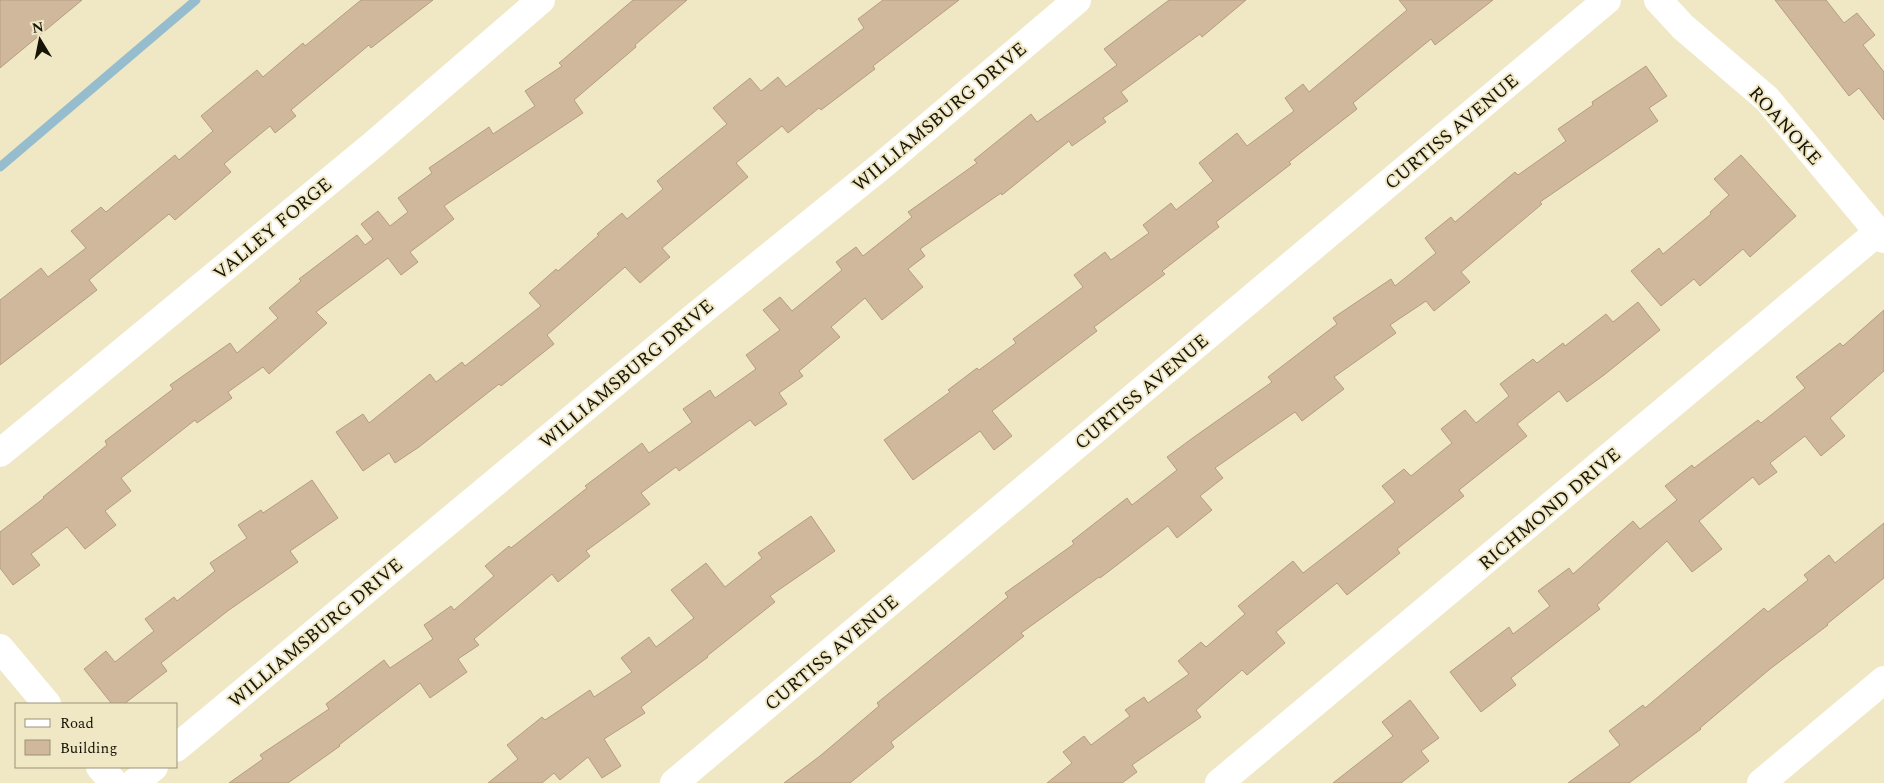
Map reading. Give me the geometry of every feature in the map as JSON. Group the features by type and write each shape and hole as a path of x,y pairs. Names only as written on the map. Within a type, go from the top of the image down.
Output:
{"street":[{"name":"VALLEY FORGE","path":"0,453 374,144 541,0"},
{"name":"WILLIAMSBURG DRIVE","path":"178,746 693,318 885,163 1077,0"},
{"name":"CURTISS AVENUE","path":"674,783 1607,0"},
{"name":"ROANOKE","path":"1658,0 1683,27 1767,99 1881,235"},
{"name":"RICHMOND DRIVE","path":"1219,783 1881,235"},
{"path":"0,648 47,703"},
{"path":"1761,783 1884,680"},
{"path":"101,768 114,783"},
{"path":"134,783 153,768"}],"building":[{"path":"0,0 82,0 0,68"},
{"path":"361,0 433,0 371,48 369,45 291,110 296,116 275,133 270,126 224,164 231,172 175,220 169,214 89,280 97,290 0,365 0,300 41,268 48,277 86,248 71,231 101,207 106,212 175,155 179,160 213,131 201,116 257,70 263,77 303,43 305,46"},
{"path":"633,0 687,0 574,100 583,113 444,206 454,219 410,252 418,262 401,275 388,258 316,312 327,323 269,374 263,367 228,392 232,398 197,423 195,420 121,478 131,491 105,511 116,525 85,549 67,527 31,554 40,565 13,585 0,568 0,532 107,445 105,441 173,389 170,385 230,343 237,353 278,318 269,308 301,281 299,279 357,235 365,245 373,239 361,224 378,211 390,226 408,212 398,198 432,173 429,168 489,127 493,134 535,106 525,91 562,66 559,63"},
{"path":"883,0 959,0 873,66 875,69 821,110 819,108 788,133 782,126 736,163 748,177 662,248 670,257 640,283 625,267 547,335 554,344 501,386 499,384 419,447 395,463 389,453 363,471 336,432 363,414 369,423 430,374 436,382 462,362 465,366 541,306 529,293 556,269 558,271 622,213 627,219 663,189 657,181 727,124 713,108 750,78 761,91 778,77 786,87 864,28 858,19"},
{"path":"1169,0 1246,0 1202,37 1200,34 1121,92 1128,101 1103,118 1106,122 1072,146 1069,141 1002,195 1001,193 920,249 925,256 908,269 923,287 882,320 865,298 831,327 840,337 799,371 803,376 779,393 787,404 755,426 750,420 679,471 676,467 641,493 650,504 586,551 590,556 558,582 552,574 474,639 479,645 458,659 467,672 430,698 420,683 340,746 288,783 229,783 263,759 260,755 329,709 326,704 384,660 390,668 433,639 424,625 451,606 454,610 494,576 485,566 509,546 511,548 587,488 585,486 642,443 649,453 692,422 683,409 710,390 715,398 756,369 746,355 780,330 763,310 780,297 792,311 842,270 836,262 856,247 863,256 912,217 908,212 977,163 974,160 1031,114 1037,122 1117,65 1104,49"},
{"path":"1399,0 1493,0 1435,45 1431,39 1353,103 1357,109 1289,162 1291,164 1216,222 1219,227 1162,271 1165,274 1094,327 1097,331 992,411 1012,436 994,450 980,431 913,480 884,440 950,392 948,390 977,368 979,370 1016,343 1013,339 1083,287 1074,275 1105,252 1111,260 1149,233 1143,225 1171,203 1176,210 1213,181 1199,163 1237,133 1247,146 1294,111 1285,98 1303,84 1309,92 1407,10"},
{"path":"1775,0 1826,0 1844,23 1857,13 1875,35 1863,45 1884,72 1884,120 1859,88 1849,96"},
{"path":"1646,66 1667,96 1649,108 1658,121 1540,202 1542,204 1461,272 1470,282 1434,311 1426,301 1390,325 1396,333 1334,377 1344,389 1302,421 1295,412 1215,468 1223,478 1200,496 1212,510 1177,538 1168,526 1100,578 1021,633 1024,636 891,742 894,747 850,783 784,783 820,756 879,706 877,703 1008,597 1005,593 1074,544 1072,541 1127,498 1132,505 1177,470 1167,457 1272,382 1268,377 1337,324 1333,318 1391,279 1395,286 1436,253 1425,238 1451,217 1455,222 1515,172 1518,175 1566,141 1558,129 1593,105 1592,102"},
{"path":"1741,155 1796,216 1750,257 1743,249 1700,286 1694,279 1661,306 1631,271 1659,248 1663,254 1711,214 1710,212 1729,195 1714,179"},
{"path":"1638,302 1660,330 1567,402 1559,391 1517,424 1527,436 1459,490 1464,496 1397,549 1400,553 1347,595 1337,583 1276,632 1285,643 1247,675 1242,670 1196,710 1201,717 1132,765 1137,772 1122,783 1047,783 1072,763 1063,752 1084,736 1091,745 1130,716 1125,710 1144,697 1148,703 1189,674 1178,661 1201,642 1206,647 1245,614 1238,606 1293,561 1303,573 1395,502 1382,486 1404,469 1411,476 1452,443 1441,429 1465,410 1476,423 1509,396 1500,384 1533,359 1537,363 1563,343 1565,346 1606,314 1613,322"},
{"path":"1884,310 1884,371 1830,418 1845,436 1821,456 1805,436 1770,463 1777,472 1759,485 1753,477 1699,521 1722,549 1692,572 1667,541 1597,605 1600,609 1511,678 1516,685 1481,712 1450,672 1509,627 1513,634 1550,606 1538,591 1569,568 1573,574 1633,521 1640,529 1677,500 1665,486 1692,465 1694,468 1758,420 1761,423 1805,388 1796,377 1840,343 1843,346"},
{"path":"312,480 338,518 290,551 298,562 229,610 161,663 167,671 125,703 111,703 84,669 106,651 115,662 154,631 145,619 174,597 177,601 215,571 210,563 247,538 238,525 261,510 263,513"},
{"path":"811,516 835,551 770,596 775,602 708,657 641,707 645,713 604,739 621,766 602,778 588,757 560,780 554,773 542,783 488,783 518,759 507,745 542,717 545,720 590,690 594,697 632,672 621,658 649,637 656,647 694,618 671,590 706,563 725,587 762,558 758,553"},
{"path":"1884,523 1884,578 1828,625 1770,669 1701,729 1629,783 1568,783 1620,745 1609,731 1643,705 1645,708 1764,608 1768,612 1808,580 1804,575 1829,555 1835,563"},
{"path":"1410,700 1439,738 1421,751 1429,761 1401,783 1333,783 1393,736 1382,722"}],"waterway":[{"path":"0,167 196,0"}]}
